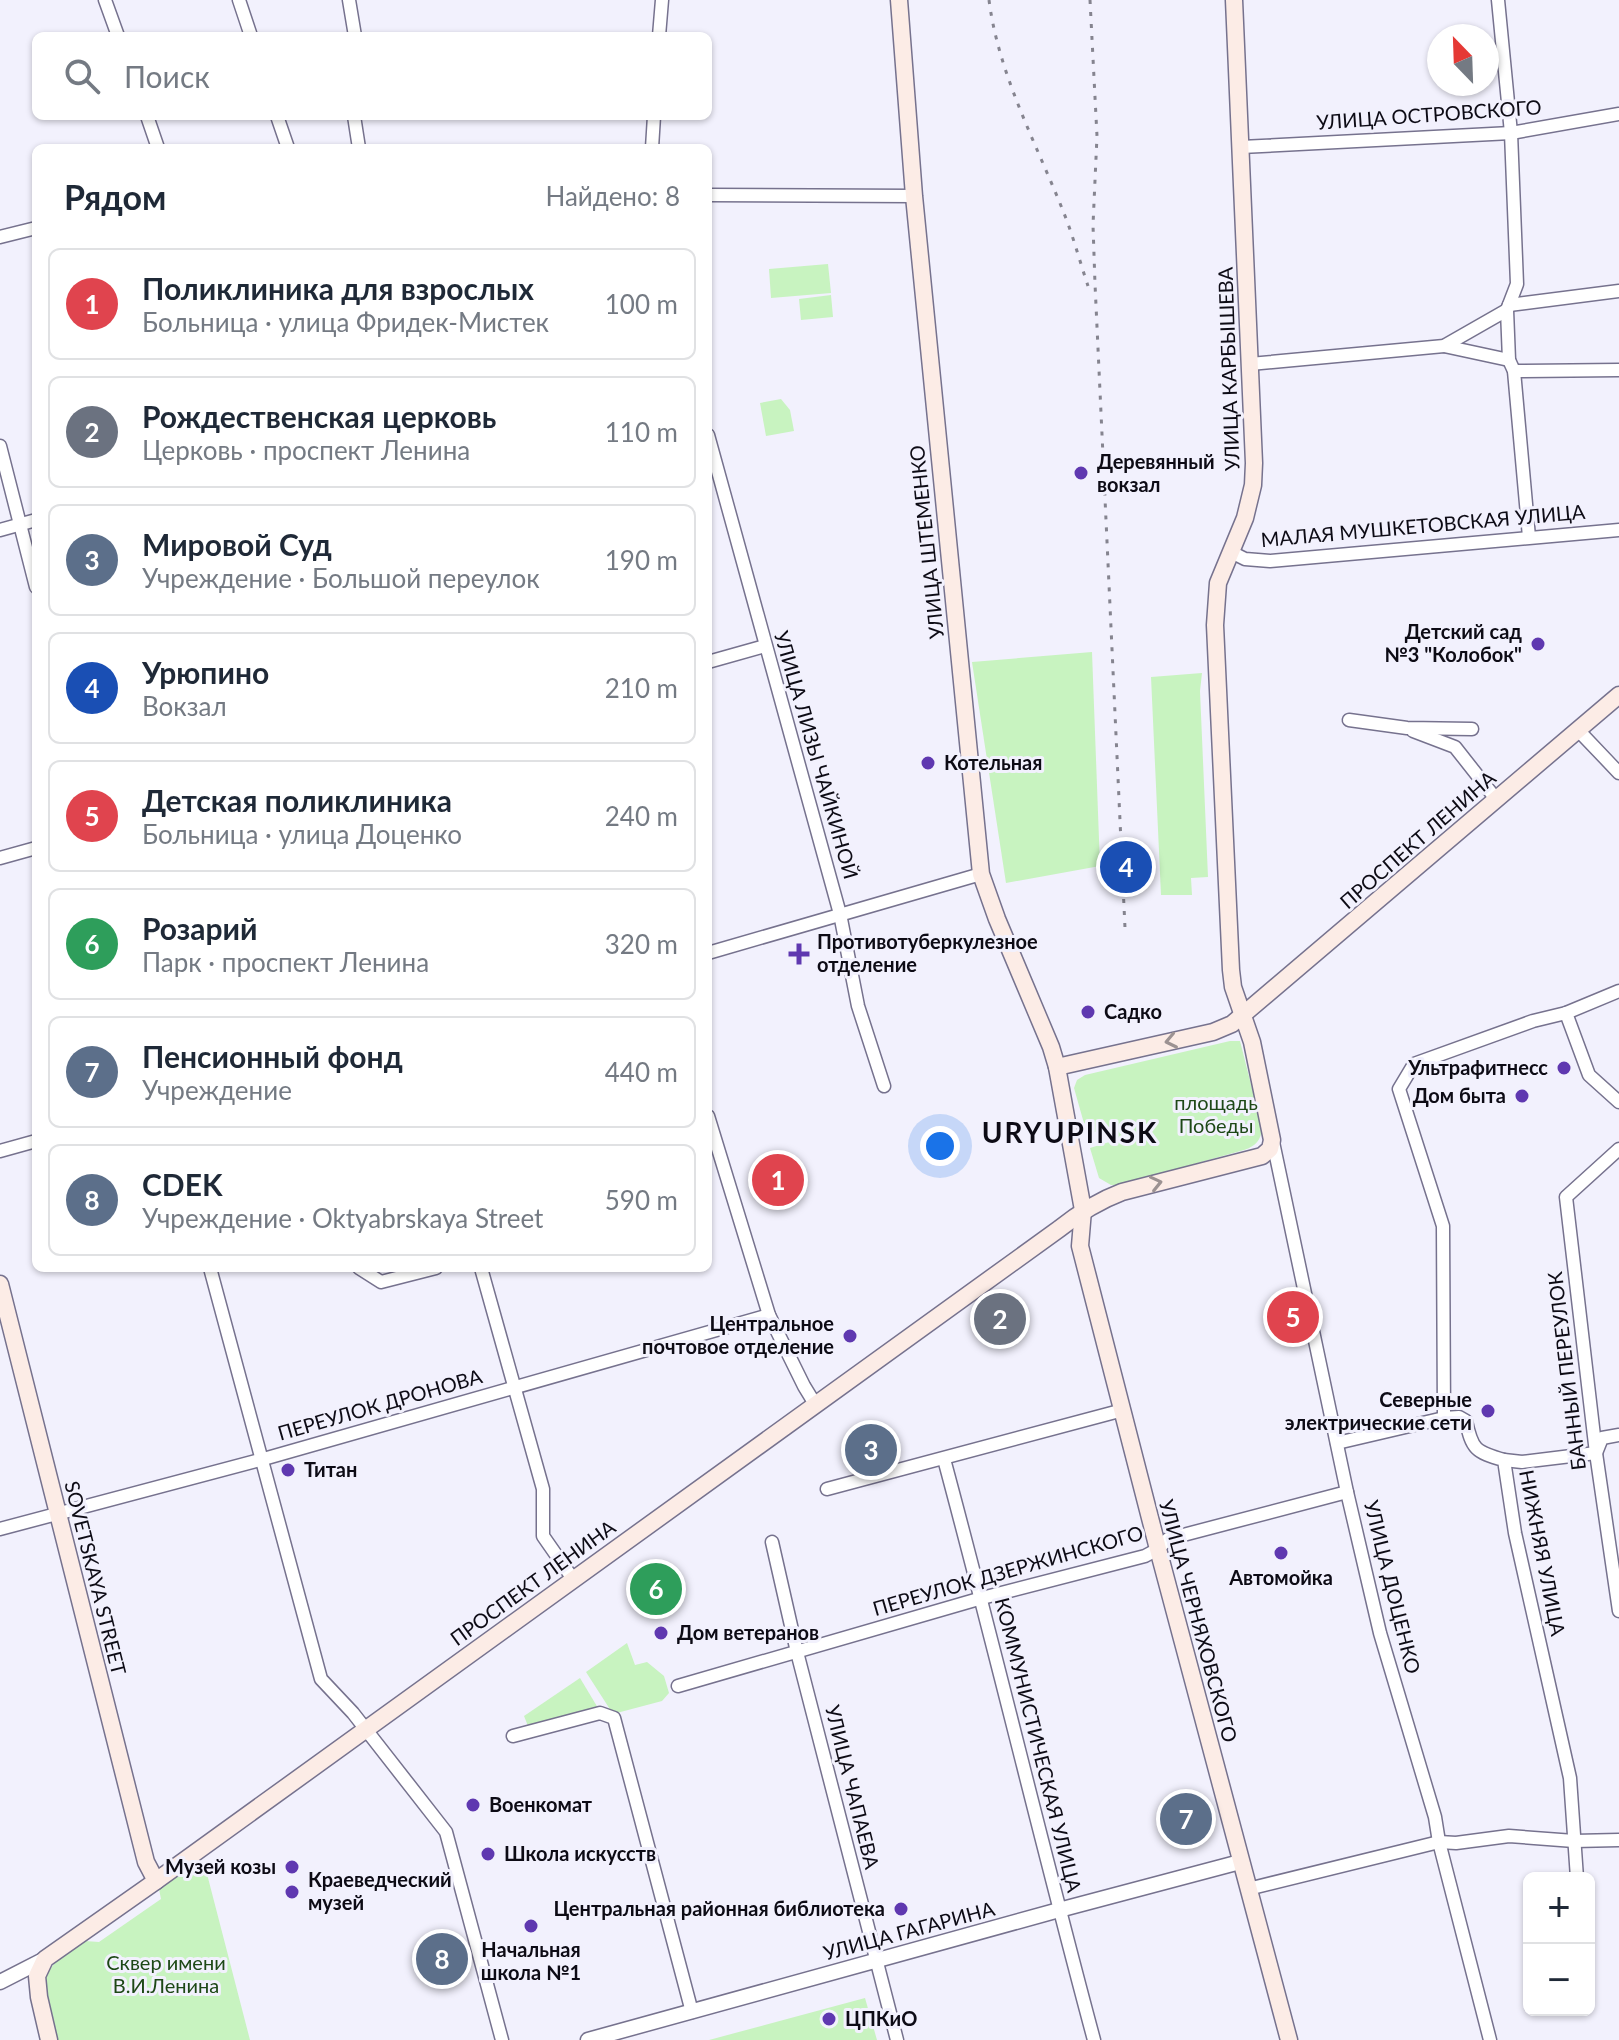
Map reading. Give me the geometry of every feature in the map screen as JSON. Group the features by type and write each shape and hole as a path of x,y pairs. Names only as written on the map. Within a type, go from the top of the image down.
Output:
{"main road":[{"name":"УЛИЦА ШТЕМЕНКО","path":"899,0 914,196 981,874 1057,1067"},
{"name":"УЛИЦА КАРБЫШЕВА","path":"1234,0 1254,463 1253,485 1245,518 1218,583 1215,625 1231,970 1243,1016"},
{"name":"ПРОСПЕКТ ЛЕНИНА","path":"1243,1016 1619,695"},
{"path":"1243,1016 1252,1042 1272,1140 1270,1149 1262,1156 1122,1192 1083,1210 1057,1067 1213,1032 1243,1016"},
{"name":"ПРОСПЕКТ ЛЕНИНА","path":"45,1959 1083,1210"},
{"name":"УЛИЦА ЧЕРНЯХОВСКОГО","path":"1083,1210 1080,1246 1289,2040"},
{"name":"SOVETSKAYA STREET","path":"0,1284 146,1862 156,1881"},
{"path":"45,1959 37,1976 49,2040"}],"street":[{"path":"105,0 117,32"},
{"path":"239,0 250,32"},
{"path":"349,0 354,32"},
{"path":"659,32 662,0"},
{"path":"1498,0 1511,133 1517,284 1508,307 1529,537"},
{"name":"УЛИЦА ОСТРОВСКОГО","path":"1241,147 1511,133 1619,114"},
{"path":"148,120 157,144"},
{"path":"278,120 287,144"},
{"path":"355,120 358,144"},
{"path":"652,144 654,120"},
{"path":"712,195 914,196"},
{"path":"0,237 32,229"},
{"path":"1444,346 1508,307 1619,291"},
{"path":"1250,364 1444,346 1512,366 1619,370"},
{"path":"0,446 32,570"},
{"name":"УЛИЦА ЛИЗЫ ЧАЙКИНОЙ","path":"712,450 840,914 858,1006 884,1086"},
{"path":"0,530 32,521"},
{"name":"МАЛАЯ МУШКЕТОВСКАЯ УЛИЦА","path":"1231,552 1245,559 1270,561 1619,530"},
{"path":"712,661 765,646"},
{"path":"1349,720 1407,728 1472,729"},
{"path":"1407,728 1455,747 1496,799"},
{"path":"1578,730 1619,773"},
{"path":"0,858 32,849"},
{"path":"712,952 981,874"},
{"path":"1337,1443 1444,1418 1443,1226 1399,1089 1414,1064 1533,1021 1566,1013 1619,991"},
{"path":"1566,1013 1589,1075 1619,1102"},
{"path":"712,1129 769,1315 815,1404"},
{"name":"УЛИЦА ДОЦЕНКО","path":"1272,1140 1380,1633 1435,1817 1490,2040"},
{"path":"0,1151 32,1142"},
{"name":"БАННЫЙ ПЕРЕУЛОК","path":"1619,1149 1566,1197 1596,1453 1619,1611"},
{"path":"211,1272 321,1679 353,1713 446,1832 502,2040"},
{"path":"365,1272 381,1282 420,1272"},
{"path":"482,1272 543,1489 543,1536 573,1579"},
{"name":"ПЕРЕУЛОК ДРОНОВА","path":"0,1529 260,1460 769,1315"},
{"path":"827,1489 1123,1410"},
{"name":"НИЖНЯЯ УЛИЦА","path":"1444,1418 1459,1417 1466,1421 1471,1444 1478,1451 1504,1460 1515,1533 1570,1778 1577,1872"},
{"path":"1504,1460 1522,1462 1596,1453 1602,1438 1619,1435"},
{"name":"КОММУНИСТИЧЕСКАЯ УЛИЦА","path":"944,1459 1094,2040"},
{"name":"ПЕРЕУЛОК ДЗЕРЖИНСКОГО","path":"678,1686 982,1598 1145,1556 1168,1539 1347,1492"},
{"name":"УЛИЦА ЧАПАЕВА","path":"772,1542 797,1652 897,2040"},
{"path":"513,1736 600,1713 614,1718 692,2012"},
{"path":"1248,1889 1439,1842 1456,1843 1509,1836 1574,1841 1619,1840"},
{"name":"УЛИЦА ГАГАРИНА","path":"588,2040 1240,1862"},
{"name":"ПРОСПЕКТ ЛЕНИНА","path":"0,1982 45,1959"}],"green space":[{"path":"828,264 831,293 771,298 769,269"},
{"path":"831,295 833,317 801,320 799,299"},
{"path":"781,399 790,410 794,431 766,436 760,403"},
{"path":"1092,652 1100,866 1006,883 972,662"},
{"path":"1202,673 1200,691 1208,877 1191,878 1192,895 1161,895 1151,677"},
{"name":"площадь Победы","path":"1240,1041 1262,1128 1257,1142 1244,1150 1119,1185 1111,1185 1099,1178 1090,1148 1119,1139 1114,1127 1087,1134 1074,1088 1077,1080 1085,1075"},
{"path":"654,1562 679,1596 654,1614 637,1591 641,1588 633,1577"},
{"path":"627,1643 635,1665 647,1662 664,1676 669,1693 662,1701 613,1714 586,1672"},
{"path":"580,1678 598,1708 528,1726 524,1716"},
{"name":"Сквер имени В.И.Ленина","path":"196,1863 207,1874 250,2040 58,2040 45,1983 51,1969 60,1958 85,1941 99,1942 161,1899 159,1889"},
{"name":"ЦПКиО","path":"865,1998 877,2040 709,2040"}],"railway":[{"path":"989,0 1001,57 1067,221 1088,286"},
{"path":"1090,0 1097,136 1093,225 1095,284 1125,928"}],"place":[{"name":"Деревянный вокзал","path":"1081,473"},
{"name":"Детский сад №3 \"Колобок\"","path":"1538,644"},
{"name":"Котельная","path":"928,763"},
{"name":"Урюпино","path":"1126,867"},
{"name":"Противотуберкулезное отделение","path":"799,954"},
{"name":"Садко","path":"1088,1012"},
{"name":"Ультрафитнесс","path":"1564,1068"},
{"name":"Дом быта","path":"1522,1096"},
{"name":"Поликлиника для взрослых","path":"778,1180"},
{"name":"Детская поликлиника","path":"1293,1317"},
{"name":"Рождественская церковь","path":"1000,1319"},
{"name":"Центральное почтовое отделение","path":"850,1336"},
{"name":"Северные электрические сети","path":"1488,1411"},
{"name":"Мировой Суд","path":"871,1450"},
{"name":"Титан","path":"288,1470"},
{"name":"Автомойка","path":"1281,1553"},
{"name":"Розарий","path":"656,1589"},
{"name":"Дом ветеранов","path":"661,1633"},
{"name":"Военкомат","path":"473,1805"},
{"name":"Пенсионный фонд","path":"1186,1819"},
{"name":"Школа искусств","path":"488,1854"},
{"name":"Музей козы","path":"292,1867"},
{"name":"Краеведческий музей","path":"292,1892"},
{"name":"Центральная районная библиотека","path":"901,1909"},
{"name":"Начальная школа №1","path":"531,1926"},
{"name":"CDEK","path":"442,1959"},
{"name":"ЦПКиО","path":"829,2019"}],"district":[{"name":"URYUPINSK","path":"1070,1133"}]}
